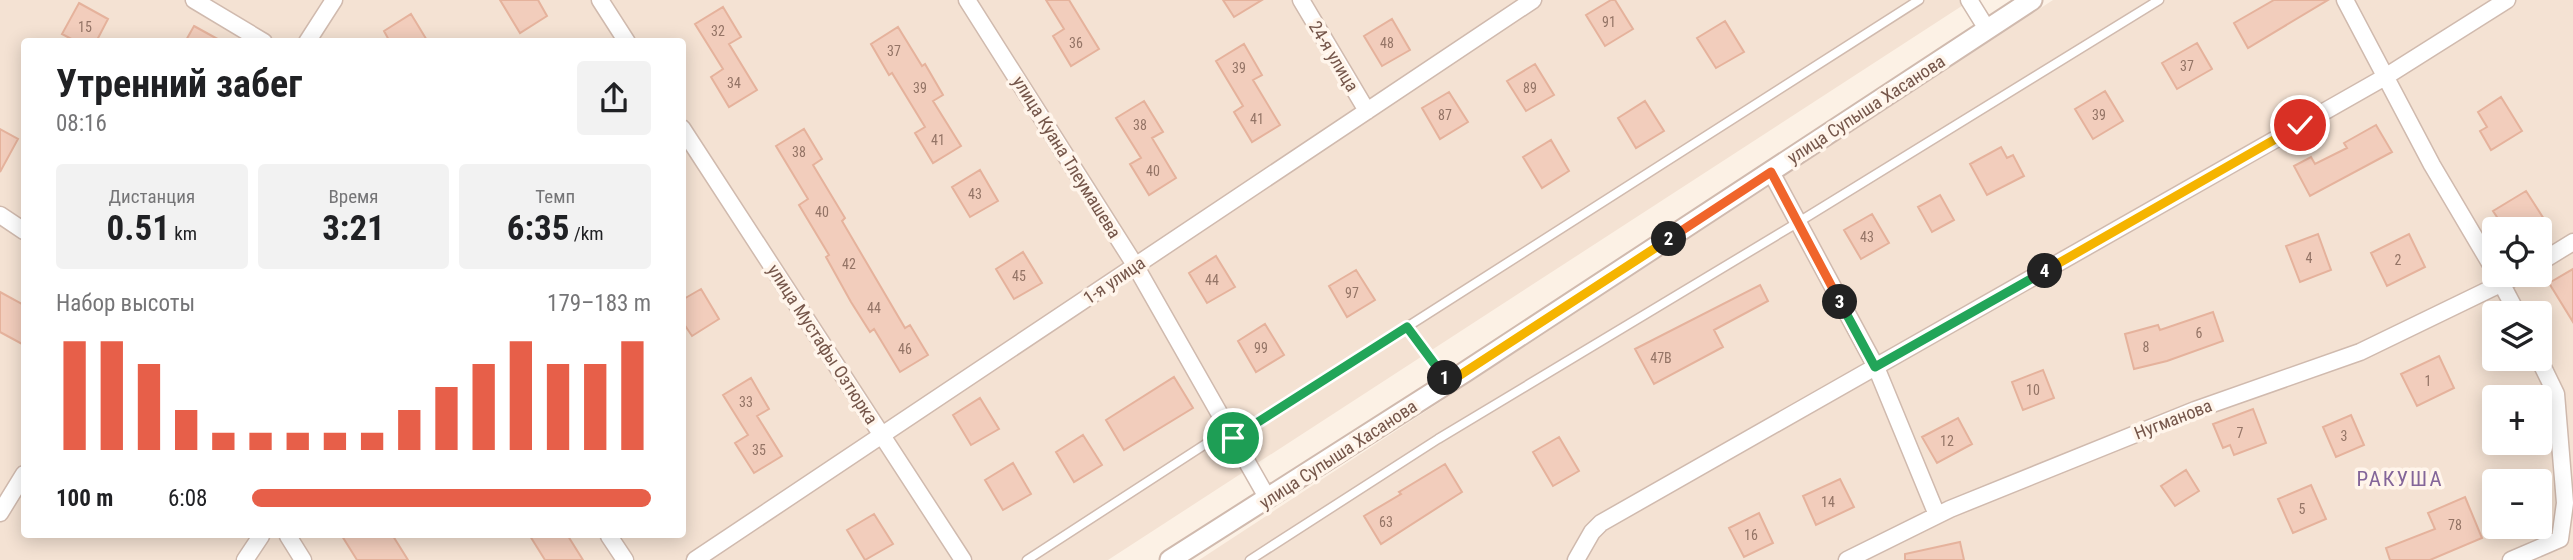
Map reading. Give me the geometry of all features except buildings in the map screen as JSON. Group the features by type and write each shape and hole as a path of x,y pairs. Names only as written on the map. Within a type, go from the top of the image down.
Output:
{"street":[{"path":"194,0 257,38"},
{"path":"310,38 334,0"},
{"path":"600,0 624,38"},
{"name":"улица Куана Тлеумашева","path":"967,0 1135,265 1268,499"},
{"name":"24-я улица","path":"1301,0 1367,111"},
{"name":"1-я улица","path":"695,560 1533,0"},
{"path":"1969,0 1987,29"},
{"name":"улица Супыша Хасанова","path":"1170,560 1448,383 2032,0"},
{"path":"2345,0 2432,165 2482,250"},
{"path":"1576,560 1592,531 1601,523 2385,77 2507,0"},
{"name":"улица Мустафы Озтюрка","path":"686,134 963,560"},
{"path":"1771,172 1875,367 1937,515"},
{"path":"0,215 21,229"},
{"path":"2552,254 2573,242"},
{"name":"Нугманова","path":"1847,560 1937,515 2195,410 2360,352 2486,287"},
{"path":"2511,560 2567,539 2556,394 2545,371"},
{"path":"2556,394 2573,391"},
{"path":"0,513 21,479"},
{"path":"245,560 260,538"},
{"path":"289,538 303,560"},
{"path":"610,538 625,560"}],"lane":[{"path":"1027,560 1218,436 1233,438 1919,0"},
{"path":"1250,560 1438,439 1797,223 2159,0"},
{"path":"1407,327 1448,383"}],"shaded area":[{"path":"0,0 1971,0 1108,560 0,560"},
{"name":"РАКУША","path":"2053,0 2573,0 2573,560 1199,560"}],"district":[{"name":"РАКУША","path":"2400,479"}],"route":[{"path":"1233,438 1407,327 1448,383 1771,172 1875,367 2300,125"}]}
